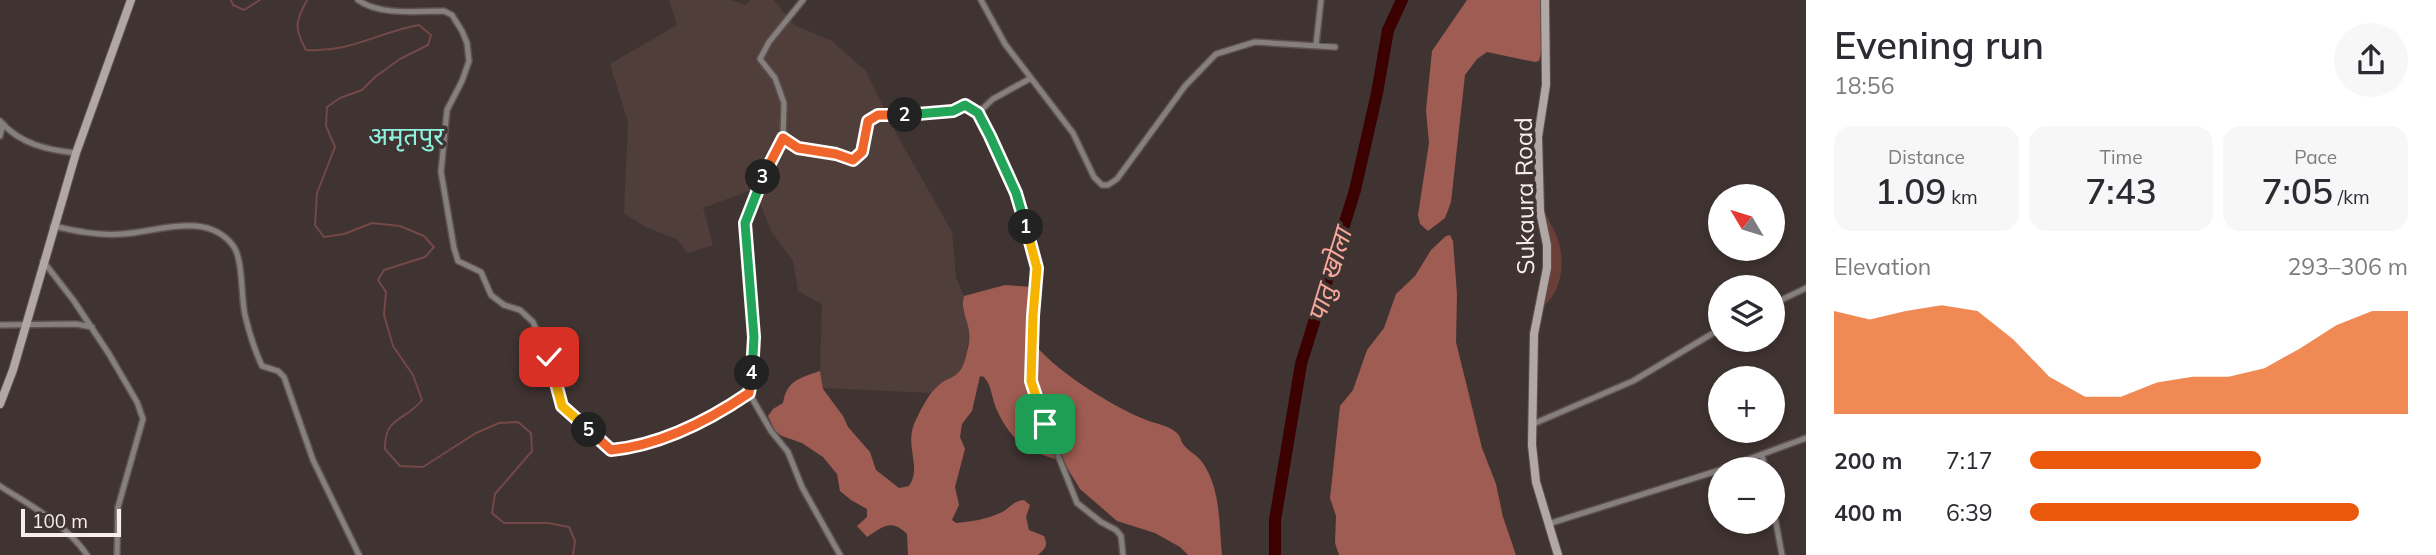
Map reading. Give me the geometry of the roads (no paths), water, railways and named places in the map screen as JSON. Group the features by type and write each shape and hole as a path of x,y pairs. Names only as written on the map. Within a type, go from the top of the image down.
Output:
{"street":[{"path":"0,404 13,370 76,153 131,0"},
{"path":"358,0 365,5 379,8 444,10 452,15 462,31 467,43 469,61 447,110 441,172 454,248 458,261 481,272 491,295 504,305 520,310 534,322 549,357 562,406 611,450 637,445 711,419 749,393"},
{"path":"803,0 769,42 760,59 775,78 784,103 783,138 763,176 745,223 755,356 749,393 771,431 788,452 802,487 840,555"},
{"path":"981,0 1005,44 1073,133 1094,177 1102,185 1108,185 1118,179 1185,86 1216,54 1255,42 1335,47"},
{"path":"1316,45 1321,0"},
{"name":"Sukaura Road","path":"1545,0 1546,85 1538,137 1539,211 1547,245 1547,268 1534,334 1532,445 1536,482 1558,555"},
{"path":"978,113 993,99 1031,78"},
{"path":"783,138 798,148 836,154 853,160 862,152 868,121 878,115 937,113 953,111 965,105 978,113 1016,193 1034,253 1037,281 1031,381 1040,410 1077,503 1093,517 1116,530 1121,537 1123,555"},
{"path":"1,123 30,143 48,150 76,153"},
{"path":"0,136 1,123"},
{"path":"53,226 84,233 122,234 188,224 208,228 234,247 239,263 246,316 257,355 262,366 278,371 284,377 313,460 359,555"},
{"path":"43,261 92,327 137,402 143,419 118,507 117,555"},
{"path":"1785,298 1806,288"},
{"path":"0,325 76,324 92,327"},
{"path":"1533,424 1633,381 1708,336"},
{"path":"1756,457 1806,438"},
{"path":"1548,523 1708,473"},
{"path":"0,486 56,523 87,555"},
{"path":"1778,534 1782,555"}],"waterway":[{"path":"231,0 233,5 244,10 260,0"},
{"path":"307,0 298,25 299,36 306,50 351,45 419,25 431,35 428,45 400,59 362,90 340,98 327,107 326,126 335,147 317,193 315,225 324,237 344,234 372,223 400,226 424,236 434,247 425,257 384,270 378,280 386,292 384,315 393,346 413,375 422,400 392,425 388,431 385,449 400,466 423,467 476,433 499,423 518,422 531,433 532,451 495,494 492,513 504,523 548,523 569,527 575,541 573,555"},
{"name":"पातु खोला","path":"1275,555 1275,520 1301,364 1355,190 1388,30 1402,0"}],"district":[{"name":"अमृतपुर","path":"406,135"}]}
